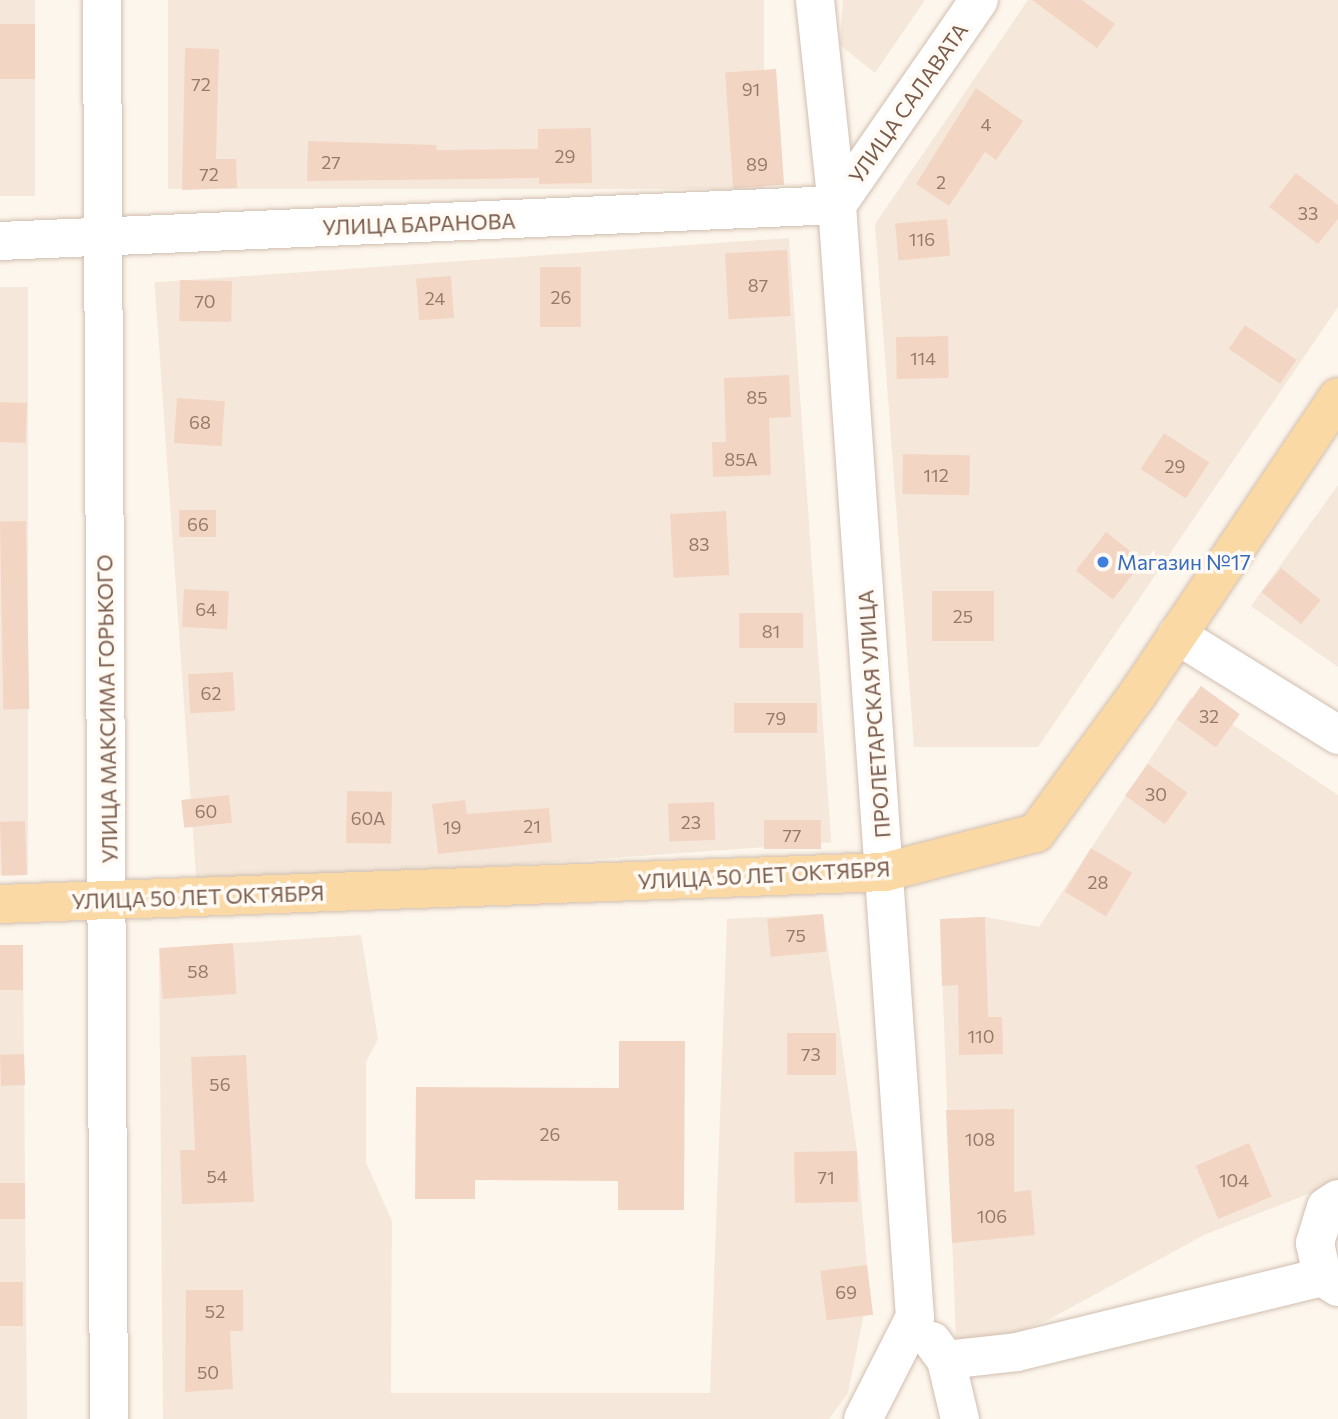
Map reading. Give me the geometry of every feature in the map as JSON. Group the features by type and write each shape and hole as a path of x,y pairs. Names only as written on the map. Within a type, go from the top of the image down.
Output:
{"main road":[{"name":"УЛИЦА 50 ЛЕТ ОКТЯБРЯ","path":"0,904 885,872 1036,833 1177,635 1338,397"}],"street":[{"name":"УЛИЦА МАКСИМА ГОРЬКОГО","path":"102,0 109,900 109,1419"},
{"name":"ПРОЛЕТАРСКАЯ УЛИЦА","path":"815,0 837,205 915,1317"},
{"name":"УЛИЦА САЛАВАТА","path":"837,205 979,0"},
{"name":"УЛИЦА БАРАНОВА","path":"0,242 837,205"},
{"path":"1177,635 1338,735"},
{"path":"946,1360 1017,1352 1330,1282 1315,1243 1332,1203"},
{"path":"863,1419 915,1317 946,1360 960,1419"}],"shaded area":[{"path":"0,0 35,0 35,196 0,196"},
{"path":"168,0 764,0 764,189 168,189"},
{"path":"843,0 925,0 875,73 840,45"},
{"path":"1028,0 1338,0 1338,307 1038,747 914,747 875,224"},
{"path":"789,238 831,843 197,887 155,282"},
{"path":"0,287 28,287 28,875 0,875"},
{"path":"1338,485 1338,667 1251,606"},
{"path":"1191,697 1338,795 1338,1182 1204,1235 1048,1320 990,1343 956,1340 940,919 985,917 1039,927"},
{"path":"823,914 857,1151 869,1288 848,1393 829,1419 163,1419 159,948 361,935 378,1039 366,1062 366,1162 392,1221 391,1393 710,1393 727,919"},
{"path":"0,945 23,945 27,1419 0,1419"}],"building":[{"path":"1032,0 1082,0 1115,24 1097,48"},
{"path":"0,24 35,24 35,79 0,79"},
{"path":"185,48 219,49 216,159 236,159 237,188 182,190"},
{"path":"776,69 784,185 733,188 725,73"},
{"path":"976,88 1023,121 996,160 985,152 949,206 916,184"},
{"path":"591,128 592,183 539,184 539,178 307,181 308,141 437,145 436,150 538,149 538,129"},
{"path":"1296,173 1338,205 1338,219 1318,244 1269,207"},
{"path":"947,219 950,256 898,260 895,224"},
{"path":"787,250 790,316 729,319 725,253"},
{"path":"540,267 581,267 581,327 540,327"},
{"path":"451,276 454,318 419,320 416,278"},
{"path":"180,280 232,281 231,322 179,321"},
{"path":"1245,325 1296,360 1280,384 1229,349"},
{"path":"948,336 949,378 897,379 896,337"},
{"path":"789,375 791,417 769,418 771,475 713,477 712,442 726,442 724,378"},
{"path":"177,398 225,401 222,446 174,443"},
{"path":"0,402 27,403 26,443 0,442"},
{"path":"1164,433 1209,462 1186,498 1141,469"},
{"path":"903,454 970,455 969,495 902,494"},
{"path":"179,510 216,510 216,537 179,537"},
{"path":"726,511 729,575 673,578 670,514"},
{"path":"0,521 26,521 29,709 3,709"},
{"path":"1106,532 1143,561 1113,600 1076,571"},
{"path":"1281,568 1321,600 1301,624 1261,592"},
{"path":"184,589 229,591 227,629 182,627"},
{"path":"932,591 994,591 994,641 932,641"},
{"path":"739,613 803,613 803,648 739,648"},
{"path":"233,672 235,711 190,713 188,674"},
{"path":"1201,686 1240,714 1216,747 1177,719"},
{"path":"734,703 817,703 817,733 734,733"},
{"path":"1148,764 1188,793 1165,824 1125,796"},
{"path":"347,791 392,792 391,844 346,843"},
{"path":"229,795 232,823 184,828 181,800"},
{"path":"465,800 467,814 549,808 552,842 438,854 432,804"},
{"path":"714,802 715,840 669,842 668,804"},
{"path":"764,820 821,820 821,849 764,849"},
{"path":"25,821 27,875 2,876 0,822"},
{"path":"1091,848 1132,873 1106,916 1065,892"},
{"path":"823,914 826,952 771,957 767,919"},
{"path":"985,917 988,1017 1002,1017 1003,1054 959,1055 958,985 942,986 940,919"},
{"path":"233,943 237,994 163,999 159,948"},
{"path":"0,945 23,945 23,990 0,990"},
{"path":"787,1033 836,1033 836,1075 787,1075"},
{"path":"619,1041 685,1041 684,1210 618,1210 618,1181 475,1180 475,1199 415,1199 416,1087 619,1088"},
{"path":"24,1054 25,1085 1,1086 0,1055"},
{"path":"246,1055 254,1202 182,1204 180,1150 195,1150 191,1057"},
{"path":"1014,1109 1014,1192 1031,1190 1035,1235 952,1243 946,1110"},
{"path":"1249,1143 1272,1196 1218,1219 1196,1166"},
{"path":"857,1151 858,1202 795,1203 794,1152"},
{"path":"0,1183 25,1183 25,1219 0,1219"},
{"path":"867,1265 873,1315 826,1320 820,1271"},
{"path":"0,1282 23,1282 23,1326 0,1326"},
{"path":"186,1290 243,1290 243,1331 230,1331 233,1389 185,1392"}],"place":[{"name":"Магазин №17","path":"1103,562"}]}
